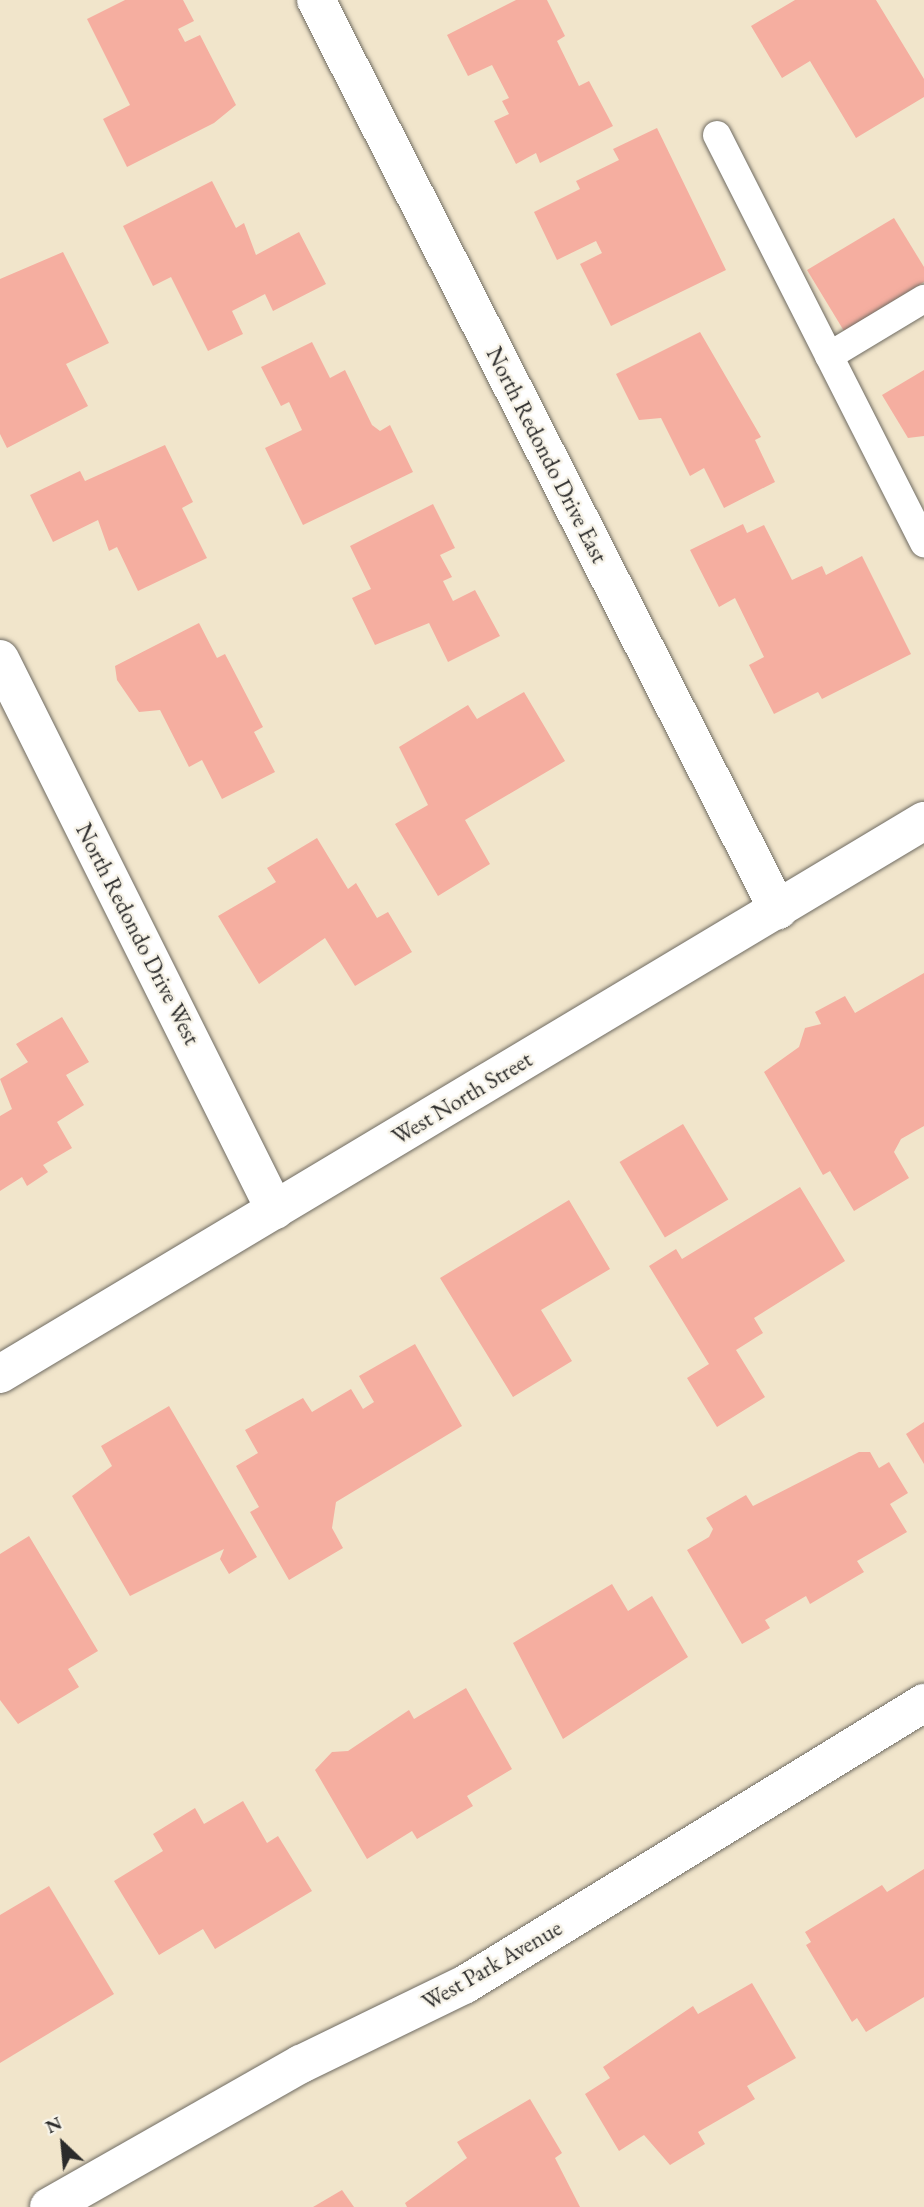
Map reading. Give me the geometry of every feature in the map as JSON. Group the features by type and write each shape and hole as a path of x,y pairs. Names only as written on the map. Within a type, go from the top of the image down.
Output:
{"street":[{"name":"North Redondo Drive East","path":"316,0 778,910"},
{"name":"North Redondo Drive West","path":"0,659 275,1210"},
{"name":"West North Street","path":"0,1374 924,821"},
{"name":"West Park Avenue","path":"48,2207 301,2064 464,1985 924,1703"}],"lane":[{"path":"717,135 924,543"},
{"path":"829,356 924,299"}],"building":[{"path":"125,0 183,0 194,21 178,29 185,42 200,35 236,105 214,123 127,167 103,119 130,105 87,19"},
{"path":"516,0 547,0 565,36 557,41 579,86 589,81 613,126 540,163 536,153 516,164 494,121 509,114 502,101 509,98 492,65 468,76 447,35"},
{"path":"795,0 876,0 924,79 924,97 856,138 810,61 782,78 751,26"},
{"path":"657,128 726,270 611,326 580,264 602,253 596,241 557,260 534,212 580,189 576,181 619,160 613,149"},
{"path":"212,181 236,228 244,223 256,255 299,232 326,284 273,311 265,294 232,311 243,334 208,351 171,277 153,286 123,226"},
{"path":"894,218 924,267 924,282 844,331 807,270"},
{"path":"63,252 109,343 66,364 88,406 7,448 0,434 0,279"},
{"path":"700,332 761,437 755,440 775,482 724,508 704,468 690,476 661,418 639,420 616,374"},
{"path":"312,342 330,378 345,370 372,425 380,431 390,425 413,472 303,525 265,448 302,430 289,402 281,406 261,367"},
{"path":"924,370 924,436 908,438 882,395"},
{"path":"165,445 193,502 182,508 207,558 138,591 117,547 109,551 98,520 53,542 30,495 80,471 85,481"},
{"path":"433,504 455,548 440,555 452,577 443,581 453,601 475,590 500,636 448,662 429,623 375,645 352,598 371,589 350,546"},
{"path":"743,524 747,533 764,525 792,580 822,566 826,575 862,556 911,654 822,699 818,692 774,714 749,665 764,657 735,598 719,607 690,550"},
{"path":"199,623 217,658 225,654 263,727 254,732 275,772 222,799 202,760 189,767 160,710 139,712 117,680 115,666"},
{"path":"524,692 565,761 465,820 490,864 438,896 395,824 428,805 399,747 468,705 477,719"},
{"path":"317,838 348,889 356,883 377,918 388,912 412,952 355,986 325,938 259,984 218,916 276,882 267,868"},
{"path":"924,973 924,1126 901,1139 894,1152 909,1178 854,1211 830,1171 823,1175 764,1072 799,1047 805,1028 821,1024 815,1012 845,996 855,1013"},
{"path":"62,1017 89,1062 66,1075 84,1105 57,1122 72,1148 43,1165 48,1172 27,1186 22,1177 0,1191 0,1116 12,1109 0,1079 28,1062 16,1044"},
{"path":"683,1124 728,1199 665,1238 620,1162"},
{"path":"800,1187 845,1261 754,1318 763,1333 736,1350 765,1397 717,1427 687,1378 709,1364 649,1266 676,1249 682,1259"},
{"path":"569,1200 610,1269 541,1310 572,1361 513,1397 440,1278"},
{"path":"415,1344 462,1426 336,1502 332,1528 343,1548 289,1580 250,1512 259,1507 236,1466 258,1453 245,1430 303,1398 312,1412 351,1389 363,1409 374,1402 359,1376"},
{"path":"169,1406 257,1557 229,1574 220,1559 224,1549 130,1596 72,1496 112,1466 101,1446"},
{"path":"924,1422 924,1464 906,1434"},
{"path":"859,1452 870,1452 879,1468 889,1462 908,1493 890,1504 907,1532 857,1561 864,1572 810,1604 806,1596 765,1620 770,1628 742,1644 687,1550 709,1537 713,1529 706,1518 746,1495 753,1506"},
{"path":"29,1536 98,1651 68,1669 79,1687 18,1724 0,1700 0,1554"},
{"path":"612,1584 628,1611 652,1596 688,1657 563,1739 513,1643"},
{"path":"466,1688 512,1769 467,1796 473,1806 417,1839 412,1831 367,1859 315,1770 332,1752 348,1751 409,1710 414,1719"},
{"path":"243,1801 267,1843 278,1836 312,1891 215,1949 203,1929 159,1955 114,1881 163,1851 153,1834 195,1808 204,1824"},
{"path":"924,1869 924,1997 866,2032 857,2018 852,2022 806,1945 811,1942 805,1932 882,1885 887,1892"},
{"path":"49,1886 114,1994 0,2063 0,1915"},
{"path":"752,1983 796,2058 747,2086 755,2099 698,2132 705,2144 670,2165 644,2135 619,2151 585,2094 610,2078 603,2067 693,2006 698,2014"},
{"path":"530,2099 562,2153 555,2158 580,2207 407,2207 405,2203 467,2158 457,2142"},
{"path":"342,2190 354,2207 313,2207"}]}
